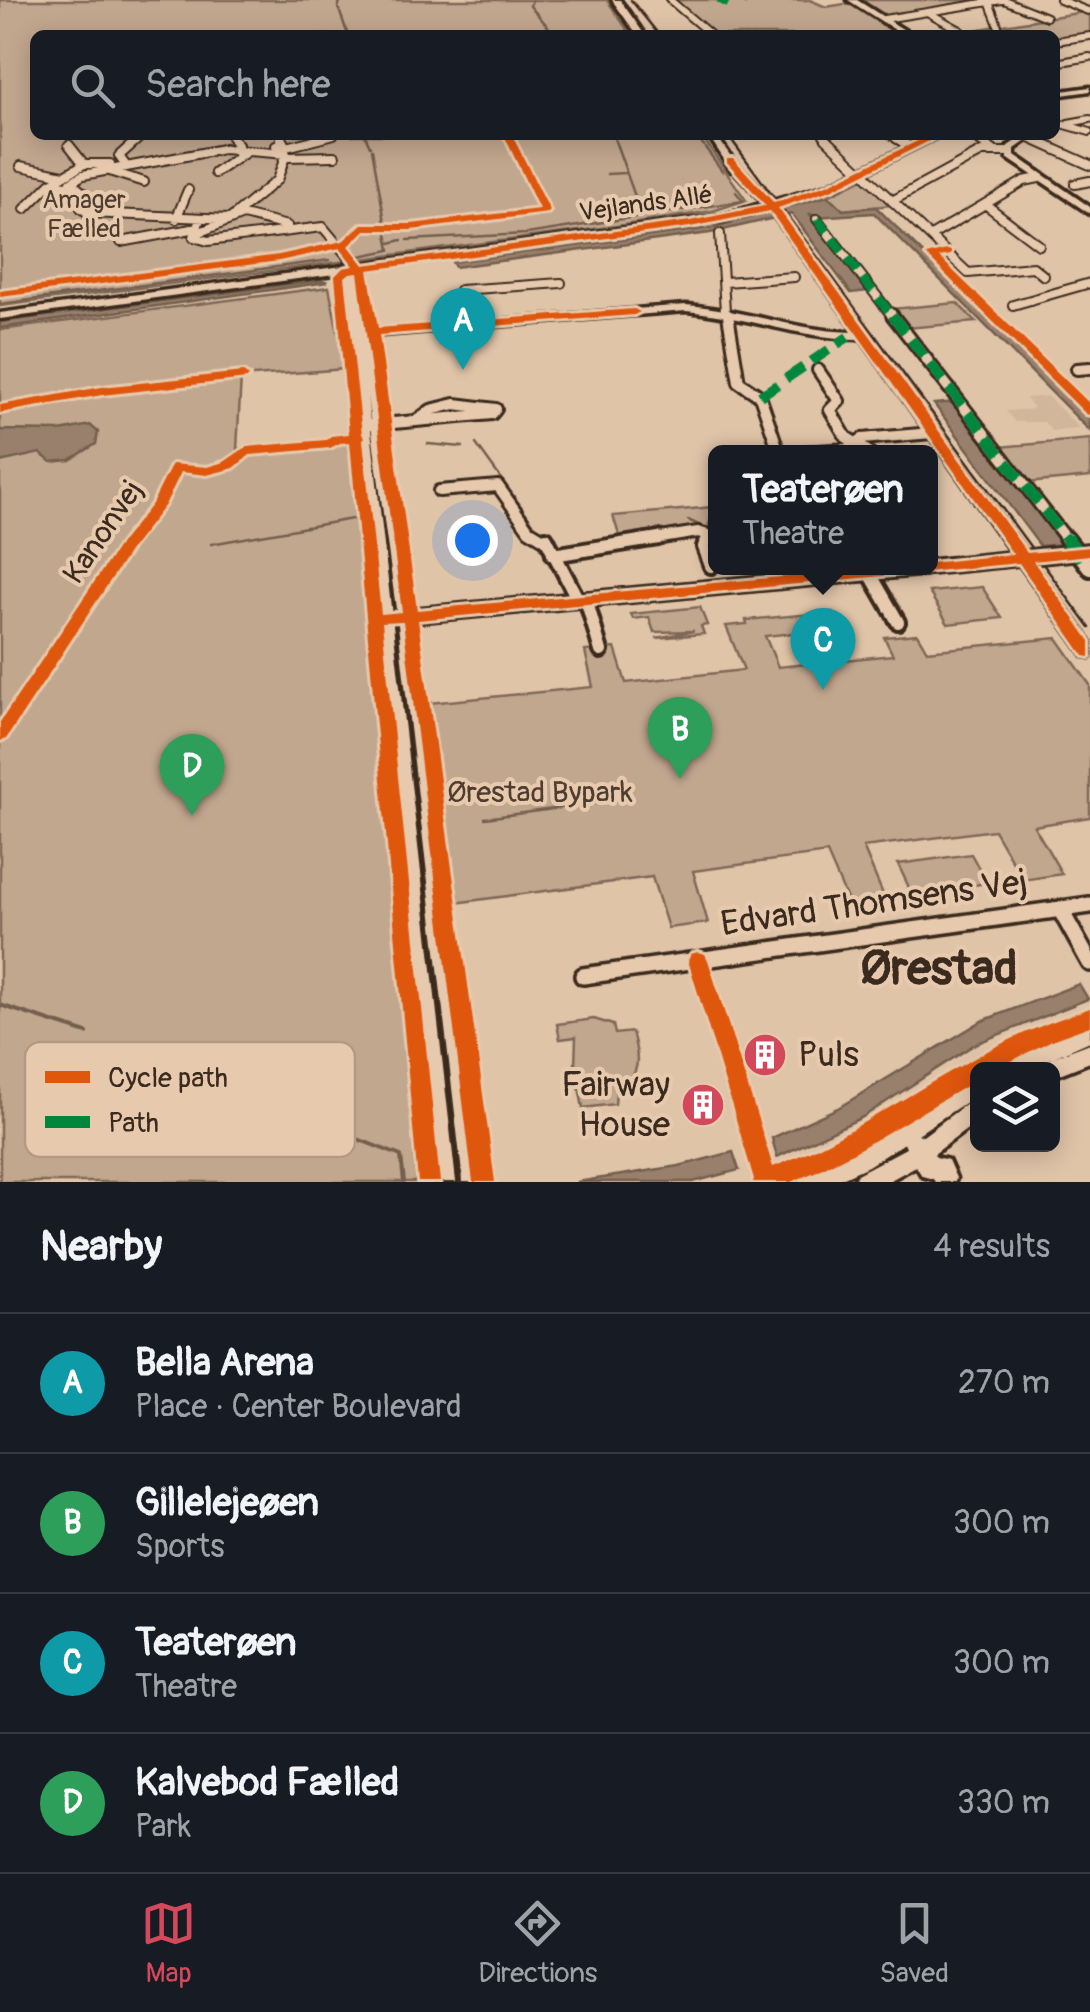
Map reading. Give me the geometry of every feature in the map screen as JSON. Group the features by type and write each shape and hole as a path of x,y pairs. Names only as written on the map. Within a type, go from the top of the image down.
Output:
{"street":[{"path":"616,0 637,30"},
{"path":"670,0 704,30"},
{"path":"852,0 900,30"},
{"path":"884,20 1003,0 1046,17"},
{"path":"1060,0 1088,11"},
{"path":"988,2 998,25"},
{"path":"928,12 960,30"},
{"path":"1060,40 1090,36"},
{"path":"1060,61 1090,57"},
{"path":"1060,91 1090,87"},
{"path":"1060,122 1090,119"},
{"path":"1068,123 1090,132"},
{"path":"125,165 120,156 137,140"},
{"path":"233,140 239,150"},
{"path":"121,242 230,219 276,180 285,152 280,140"},
{"path":"285,152 320,140"},
{"path":"716,140 803,252 1090,652"},
{"path":"828,140 968,273 1033,267 1044,276"},
{"path":"899,140 906,144"},
{"name":"Vejlands Allé","path":"0,313 769,210 800,192 860,170 914,140"},
{"name":"Vejlands Allé","path":"0,313 769,210 927,140"},
{"path":"978,140 993,150 1009,152 1024,140"},
{"path":"1038,140 1090,164"},
{"path":"69,144 84,164"},
{"path":"215,172 239,150"},
{"path":"335,156 239,150 125,165 72,182 90,198 81,210 176,219 197,227 208,241 314,226 330,234 352,267 444,1182"},
{"path":"892,200 993,150"},
{"path":"1009,152 1016,163 1090,212"},
{"path":"25,209 50,184 84,164 125,165"},
{"path":"21,166 64,176"},
{"path":"105,170 144,182"},
{"path":"930,236 1024,181 1039,178"},
{"path":"1075,184 1090,181"},
{"path":"50,184 78,187"},
{"path":"176,219 188,190"},
{"path":"984,204 1038,245"},
{"path":"197,227 243,215 287,226"},
{"path":"817,219 1080,550 1090,569"},
{"path":"720,234 726,282 724,311 730,318 739,382 760,396 777,445"},
{"path":"352,267 349,286 360,333"},
{"path":"1017,268 1028,278"},
{"name":"Vejlands Allé","path":"222,286 324,277 349,286"},
{"path":"726,282 794,277"},
{"path":"468,325 460,290 560,283"},
{"path":"1013,305 1090,283"},
{"path":"360,333 686,308 724,311 826,336 861,336"},
{"path":"1077,370 1090,368"},
{"path":"818,370 839,401 830,410 846,437 859,445"},
{"path":"370,425 464,411"},
{"path":"370,425 405,616 474,1182"},
{"path":"853,445 932,433"},
{"path":"439,490 498,486 530,530 545,537 582,599 601,651"},
{"path":"553,555 684,532 708,535"},
{"path":"938,566 1080,550"},
{"path":"385,618 820,575"},
{"path":"872,575 898,622"},
{"name":"Edvard Thomsens Vej","path":"583,976 1090,905"},
{"name":"Edvard Thomsens Vej","path":"1060,910 1090,964"},
{"name":"Edvard Thomsens Vej","path":"698,960 766,1182"},
{"path":"1018,1062 1090,1031"},
{"path":"1060,1064 1090,1052"},
{"path":"806,1182 860,1159 970,1088"},
{"path":"865,1182 930,1170 970,1118"},
{"path":"910,1129 930,1170"}],"shaded area":[{"path":"828,196 843,210 876,207 1090,419 1090,431 874,213 815,217 809,213 868,291 851,293 792,214 710,233 455,267 452,262 712,228"},
{"path":"328,282 0,328 0,322"},
{"path":"1047,396 1079,428 1051,431 1044,422 1015,422 1006,411 1034,409 1026,398"},
{"path":"955,402 1064,544 1040,546 934,404"},
{"path":"90,425 98,432 96,444 70,460 51,462 40,453 0,462 0,430 60,431"},
{"path":"1079,984 1088,999 975,1044 863,1117 777,1157 772,1138 838,1108 982,1021"},
{"path":"733,1152 739,1170 693,1182 577,1182 679,1166"}],"green space":[{"name":"Amager Fælled","path":"0,0 607,0 628,30 30,30 30,140 704,140 746,200 713,211 624,225 0,306"},
{"path":"673,0 810,0 826,7 851,3 892,30 709,30"},
{"path":"857,0 996,0 888,18"},
{"path":"1090,11 1090,35 1060,39 1060,30 973,30"},
{"path":"865,178 892,205 842,210 828,196"},
{"path":"329,287 345,369 241,377 237,449 352,438 416,1182 0,1182 0,330"},
{"path":"957,303 976,322 906,328 891,309"},
{"path":"1090,439 1090,477 1027,483 999,447"},
{"path":"708,508 708,528 687,527 620,538 613,516"},
{"path":"982,587 1002,618 948,624 929,592"},
{"path":"700,607 707,625 701,626 704,634 656,638 694,631 654,632 649,617 633,619 631,614"},
{"name":"Ørestad Bypark","path":"833,612 841,628 765,636 778,667 893,655 884,637 917,634 927,651 1057,638 1090,685 1090,817 1034,826 1062,874 1023,880 994,830 863,847 885,899 849,904 827,853 693,871 708,923 668,928 652,877 454,903 428,703 593,687 585,651 615,648 626,683 744,670 726,626 747,624 746,620"},
{"path":"399,627 465,1182 460,1182 454,1133 445,1105 391,628"},
{"path":"971,854 987,883 912,894 898,864"},
{"path":"594,1019 613,1025 615,1034 632,1032 636,1066 630,1080 616,1093 615,1104 583,1108 575,1066 576,1037 560,1039 557,1024"}],"waterway":[{"path":"341,0 338,7 346,30"},
{"path":"532,0 530,6 551,30"},
{"path":"367,140 370,146"},
{"path":"615,140 642,216"},
{"path":"700,140 723,172"},
{"path":"360,256 390,250 372,149"},
{"path":"607,174 625,173"},
{"path":"642,216 743,201 736,192"},
{"path":"408,240 527,234 642,216"},
{"path":"390,243 402,240"},
{"path":"0,304 330,260"},
{"path":"428,444 463,447"},
{"path":"476,444 533,523"},
{"path":"211,544 352,519"},
{"path":"688,520 705,528"},
{"path":"485,818 621,800"},
{"path":"0,1005 87,1033"},
{"path":"355,1138 401,1156 404,1182"}],"railway":[{"path":"631,0 655,30"},
{"path":"732,140 1090,628"}],"marked path":[{"path":"718,0 728,5"},
{"path":"742,0 747,3"},
{"path":"817,219 1090,569"},
{"path":"760,396 848,337"}],"cycle path":[{"path":"0,294 279,258 347,243 362,227 411,227 545,211 510,140"},
{"path":"347,270 690,224 766,209 830,187 927,140"},
{"path":"730,160 772,207 1090,652"},
{"path":"342,244 365,273 484,1182"},
{"path":"947,253 931,255 1090,411"},
{"path":"347,270 340,276 429,1182"},
{"path":"373,332 634,312"},
{"path":"0,409 102,391 243,376"},
{"name":"Kanonvej","path":"0,735 127,544 158,505 177,467 207,471 229,465 246,451 330,444 336,439 358,437"},
{"path":"938,566 1090,551"},
{"path":"385,618 849,575"},
{"path":"698,960 766,1182"},
{"path":"764,1182 848,1144 1005,1053 1090,1017"}],"place":[{"name":"Bella Arena","path":"463,370"},
{"name":"Teaterøen","path":"823,690"},
{"name":"Gillelejeøen","path":"680,779"},
{"name":"Kalvebod Fælled","path":"192,816"},
{"name":"Puls","path":"765,1055"},
{"name":"Fairway House","path":"703,1105"}],"district":[{"name":"Ørestad","path":"939,969"}]}
